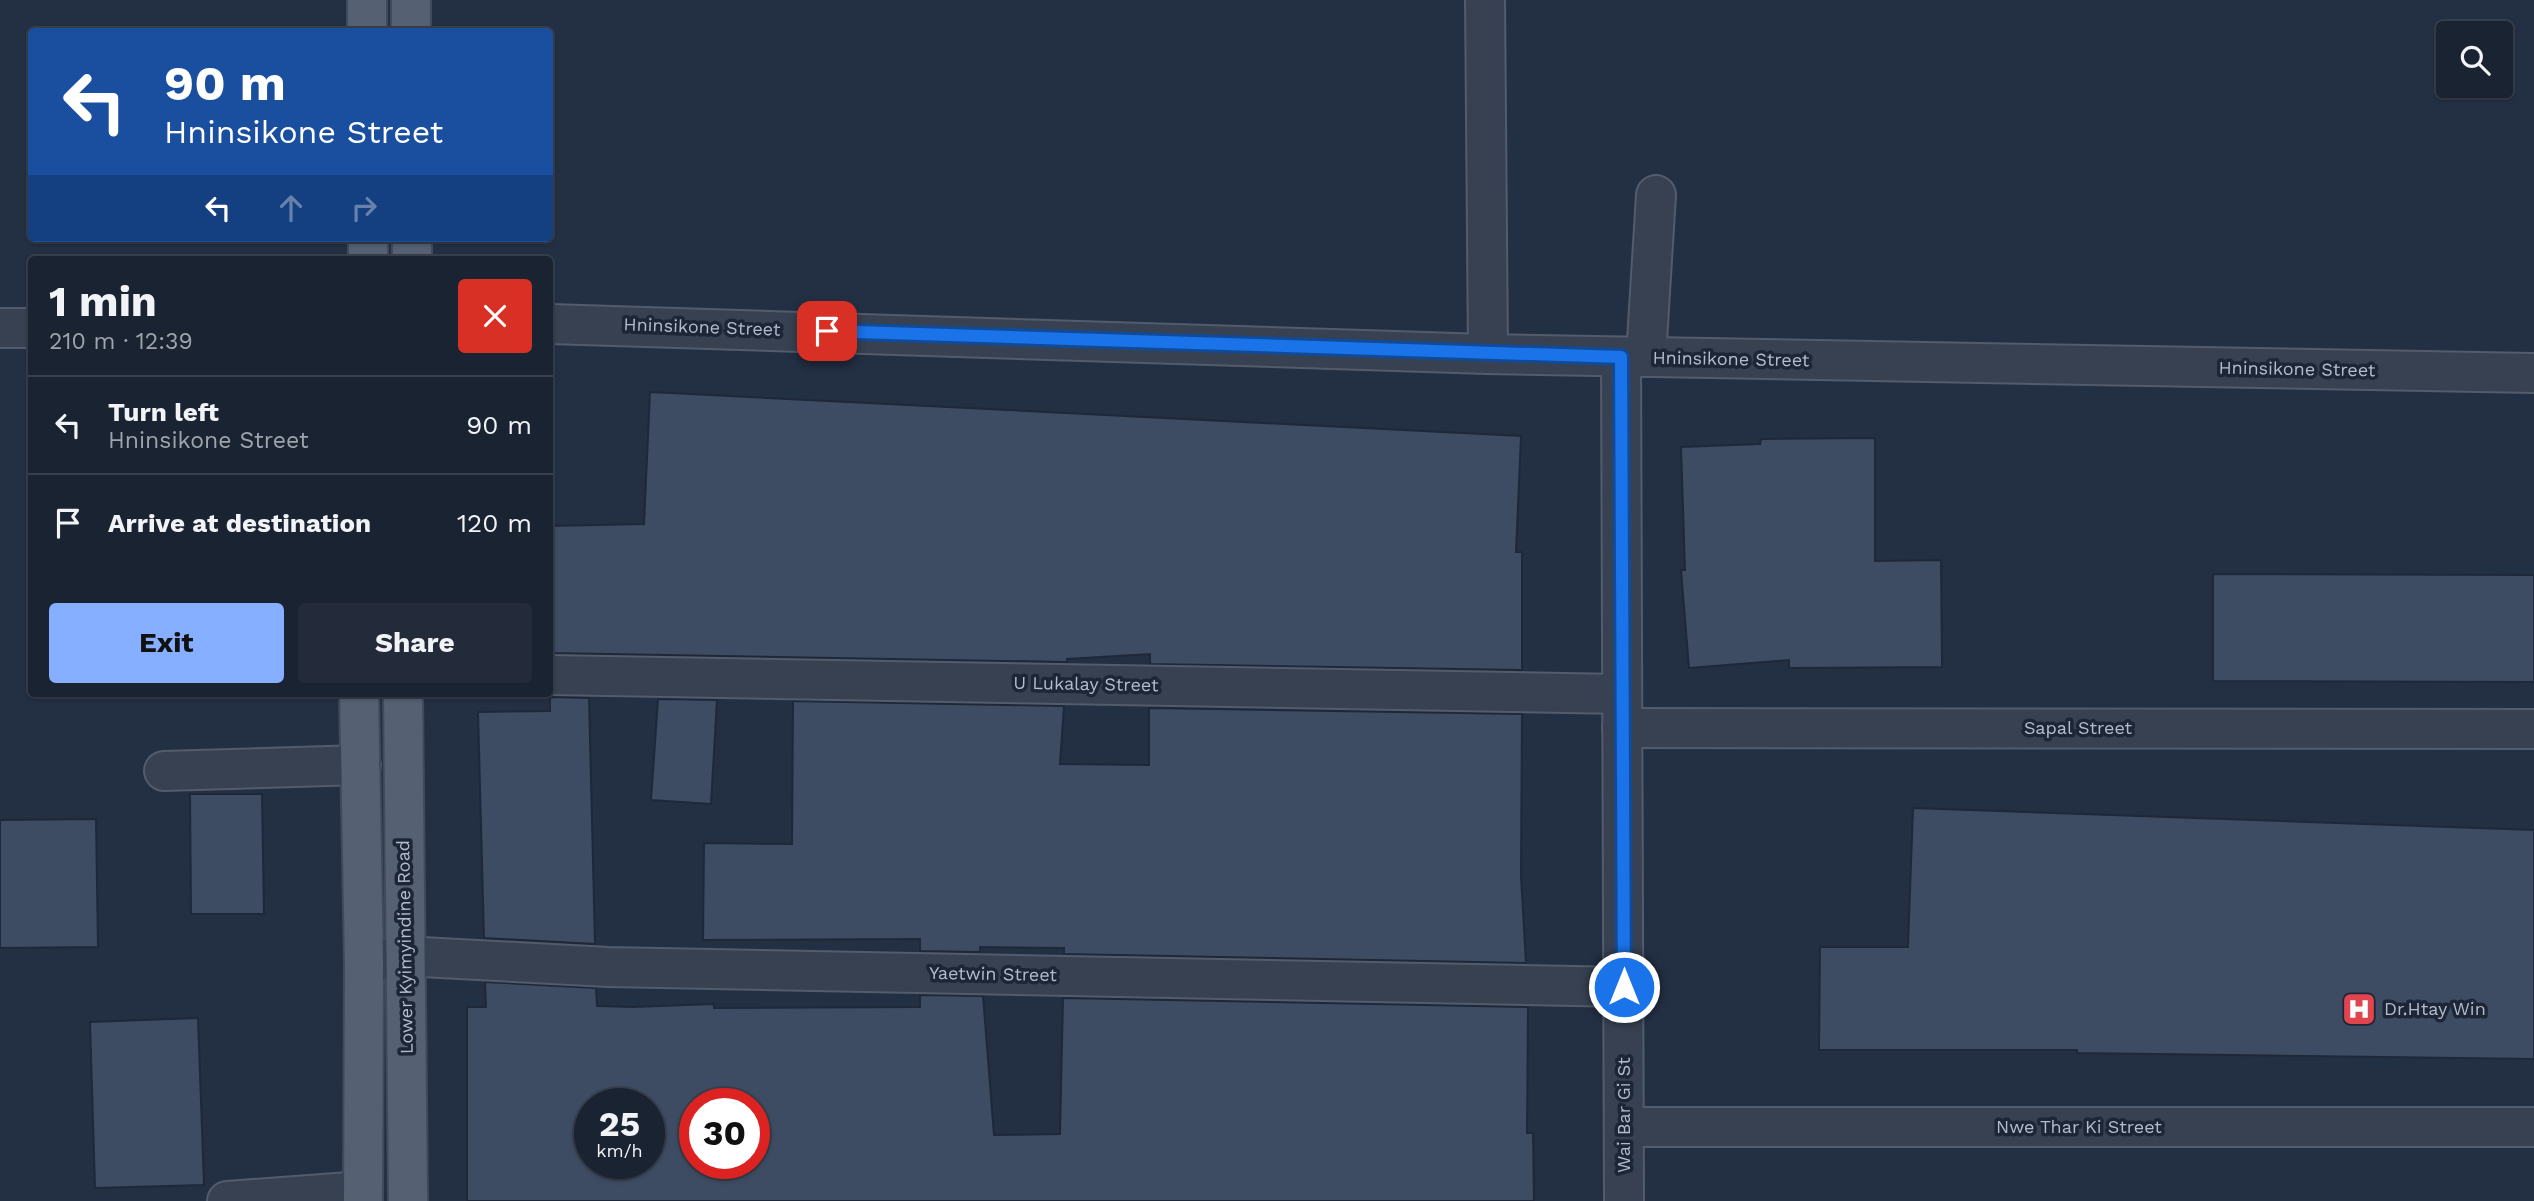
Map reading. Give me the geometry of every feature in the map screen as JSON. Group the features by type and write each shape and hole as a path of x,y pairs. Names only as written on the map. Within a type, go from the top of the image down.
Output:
{"main road":[{"path":"367,0 367,28"},
{"path":"411,0 411,28"},
{"path":"359,697 364,962 363,1196"},
{"name":"Lower Kyimyindine Road","path":"402,697 408,1201"}],"street":[{"path":"1485,0 1488,354"},
{"name":"Wai Bar Gi St","path":"1624,1201 1622,711 1633,357 1656,195"},
{"name":"Hninsikone Street","path":"553,324 1488,354 2534,373"},
{"path":"0,328 28,328"},
{"name":"U Lukalay Street","path":"553,676 1622,711"},
{"name":"Sapal Street","path":"1622,711 2534,729"},
{"path":"164,771 361,765"},
{"name":"Yaetwin Street","path":"364,962 404,956 608,967 1624,987"},
{"name":"Nwe Thar Ki Street","path":"1624,1127 2534,1127"},
{"path":"227,1201 363,1196"}],"building":[{"path":"650,392 1521,436 1516,552 1522,552 1522,670 1150,664 1150,654 1067,659 1067,662 553,653 553,526 644,524"},
{"path":"1875,438 1875,561 1941,560 1942,667 1789,668 1789,660 1689,668 1681,570 1685,570 1681,447 1760,444 1761,439"},
{"path":"2213,574 2534,575 2534,682 2213,681"},
{"path":"550,697 589,698 595,944 484,938 478,712 550,711"},
{"path":"658,699 717,700 711,804 651,800"},
{"path":"793,701 1064,706 1060,764 1149,765 1149,708 1522,714 1521,876 1526,963 1064,954 1064,948 980,947 980,952 920,951 920,939 703,940 704,843 792,844"},
{"path":"190,794 262,794 264,914 191,914"},
{"path":"1913,808 2534,830 2534,1059 2077,1053 2077,1050 1819,1050 1820,947 1908,947"},
{"path":"96,819 98,947 0,948 0,820"},
{"path":"485,982 596,988 597,1006 714,1004 714,1008 920,1007 920,995 983,996 994,1135 1060,1134 1063,998 1528,1007 1527,1133 1533,1133 1534,1201 467,1201 467,1007 486,1007"},
{"path":"198,1018 204,1185 95,1188 90,1022"}],"place":[{"name":"Dr.Htay Win","path":"2359,1009"}],"route":[{"path":"827,331 1621,357 1624,987"}]}
